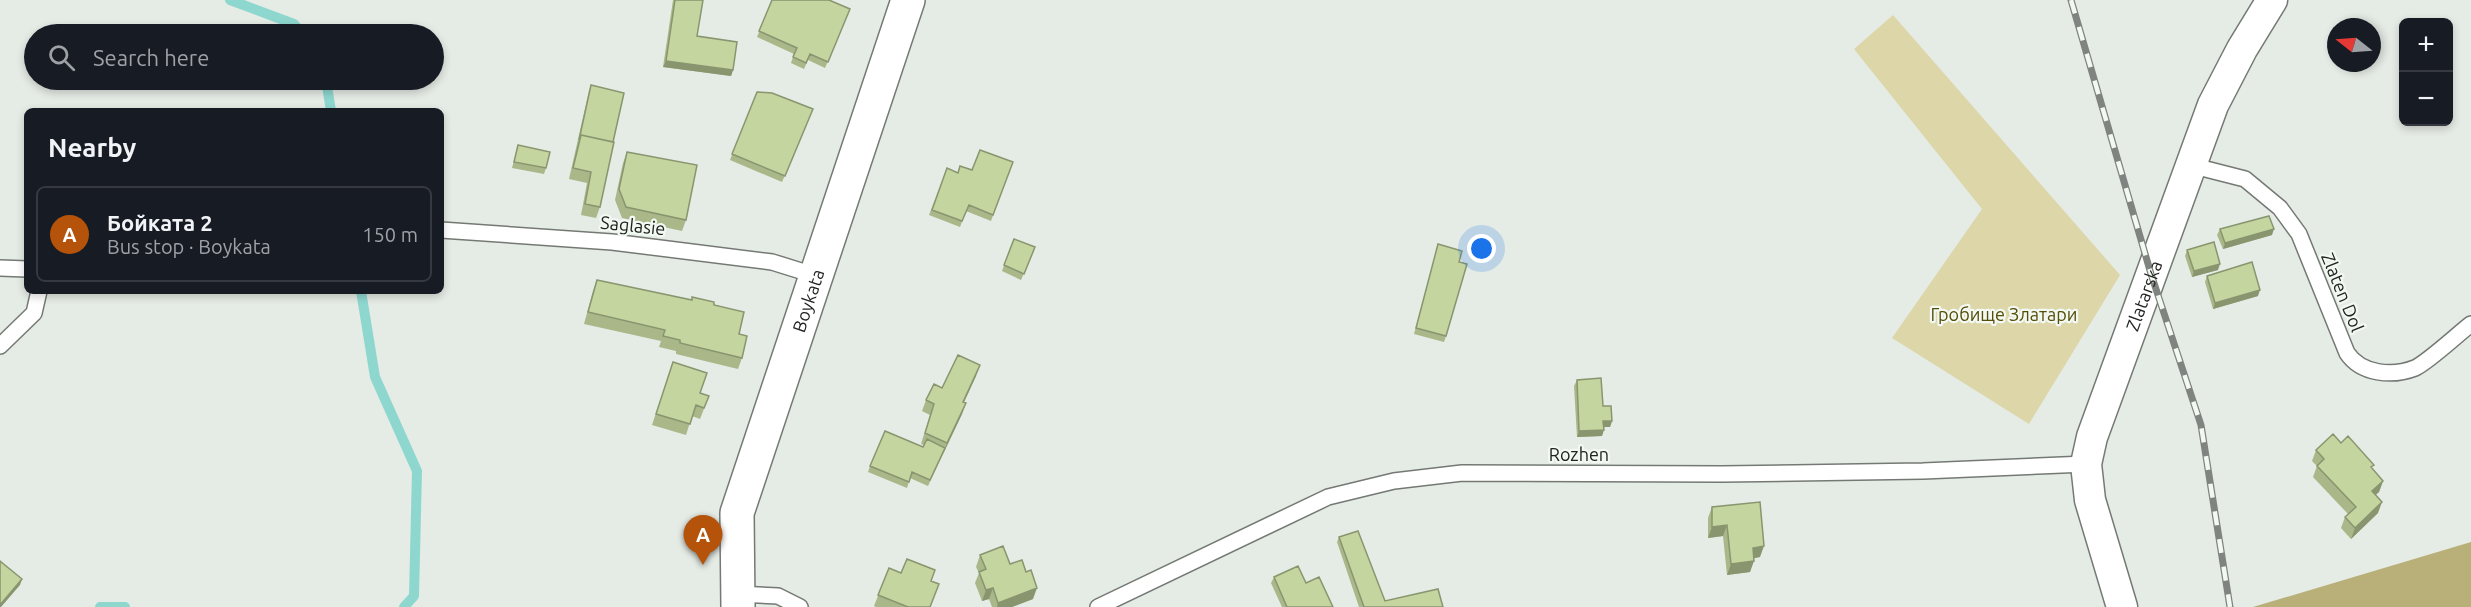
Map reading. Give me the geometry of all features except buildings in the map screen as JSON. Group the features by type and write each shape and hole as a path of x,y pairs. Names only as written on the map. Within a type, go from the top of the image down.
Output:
{"street":[{"name":"Boykata","path":"738,600 737,513 908,0"},
{"name":"Zlatarska","path":"2122,607 2090,500 2086,464 2101,411 2212,105 2272,0"}],"lane":[{"name":"Zlaten Dol","path":"2190,165 2245,179 2280,208 2299,234 2347,353 2353,362 2369,371 2390,373 2416,367 2471,324"},
{"name":"Saglasie","path":"444,230 612,242 772,262 817,276"},
{"path":"0,268 24,269"},
{"path":"0,346 34,313 38,294"},
{"name":"Rozhen","path":"1098,607 1328,497 1394,481 1462,473 1734,474 1923,471 2086,464"},
{"path":"738,600 778,596 800,607"}],"green space":[{"name":"Гробище Златари","path":"1893,15 2120,275 2029,424 1892,338 1982,209 1854,49"}],"shaded area":[{"path":"2471,542 2471,607 2253,607"}],"waterway":[{"path":"230,0 294,24"},
{"path":"328,90 331,108"},
{"path":"361,294 375,377 417,471 414,596 404,607"},
{"path":"100,607 125,607"}],"railway":[{"path":"2071,0 2151,274 2201,425 2230,607"}],"place":[{"name":"Бойката 2","path":"703,565"}]}
